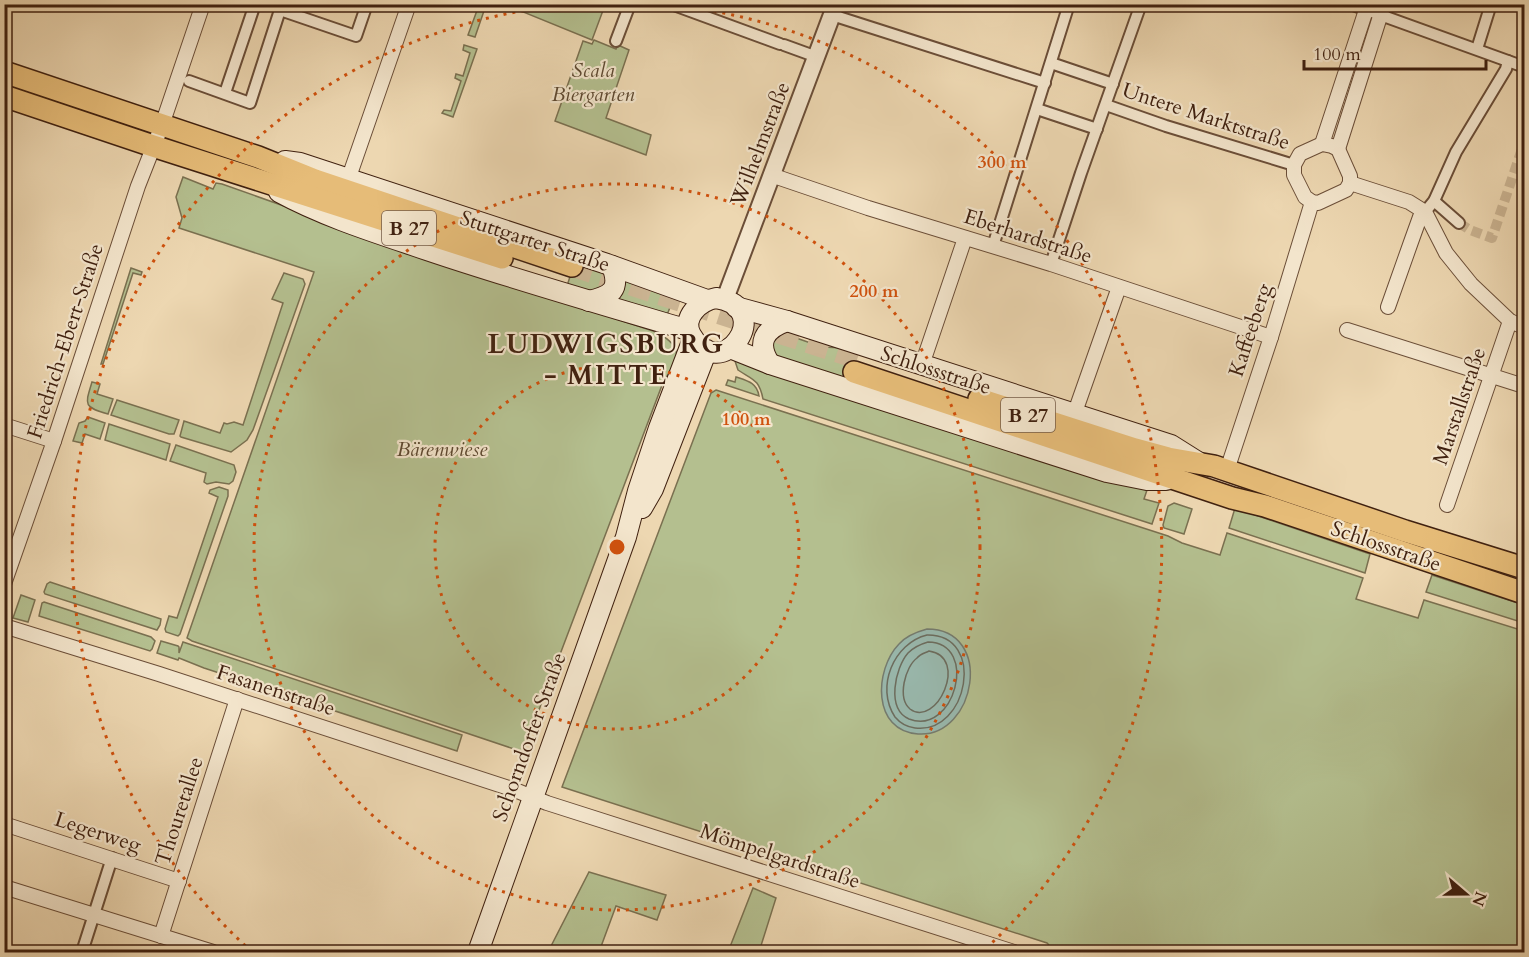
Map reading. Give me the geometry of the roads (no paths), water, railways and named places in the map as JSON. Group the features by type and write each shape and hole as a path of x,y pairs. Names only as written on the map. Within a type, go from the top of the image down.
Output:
{"main road":[{"name":"Stuttgarter Straße","path":"4,72 258,157 570,273 250,177 4,96"},
{"name":"Stuttgarter Straße","path":"258,157 300,163 723,302"},
{"name":"Stuttgarter Straße","path":"250,177 304,206 425,250 589,301 696,340"},
{"path":"589,301 608,296 614,289 616,283 612,266"},
{"name":"Schlossstraße","path":"723,302 1170,445 1200,463"},
{"path":"723,302 743,319 743,329 741,338 735,345 719,352 696,340 690,318 699,304 723,302"},
{"path":"770,364 762,345 764,339 773,328 787,321"},
{"name":"Schorndorfer Straße","path":"478,952 626,537 638,490 659,428 696,340"},
{"name":"Schlossstraße","path":"730,348 770,364 1107,472 1147,480 1178,480"},
{"name":"Schlossstraße","path":"1524,568 1405,531 1215,466 1168,458 1135,449 856,365 1178,480 1276,510 1524,593"}],"street":[{"name":"Friedrich-Ebert-Straße","path":"4,584 138,186 162,125 203,4"},
{"path":"225,93 255,4"},
{"path":"189,81 250,103 280,10 356,36 367,4"},
{"path":"348,180 409,4"},
{"path":"616,41 630,4"},
{"path":"671,4 817,57"},
{"path":"1051,264 1141,4"},
{"path":"1350,4 1383,10 1514,62 1506,69 1456,152 1434,201 1420,217 1388,307"},
{"path":"1477,49 1491,4"},
{"path":"1322,144 1368,7"},
{"path":"993,246 1068,9"},
{"path":"834,10 980,64 1045,83"},
{"name":"Wilhelmstraße","path":"723,302 834,10"},
{"path":"1338,149 1383,10"},
{"path":"1051,63 1113,84"},
{"name":"Untere Marktstraße","path":"1106,105 1294,165"},
{"path":"1037,109 1097,129"},
{"path":"1322,144 1338,149 1350,176 1350,183 1346,190 1318,203 1312,202 1305,197 1294,176 1294,165 1300,154 1322,144"},
{"name":"Eberhardstraße","path":"771,176 1051,264 1271,337"},
{"path":"1350,183 1409,202 1425,212 1450,259 1471,284 1510,321 1524,327"},
{"path":"1434,201 1459,223"},
{"name":"Kaffeeberg","path":"1227,470 1312,202"},
{"path":"922,365 965,238"},
{"path":"1074,415 1119,287"},
{"name":"Marstallstraße","path":"1448,505 1510,321"},
{"path":"1347,330 1524,386"},
{"path":"4,425 54,441"},
{"name":"Fasanenstraße","path":"4,626 237,699 515,790 533,798"},
{"name":"Thouretallee","path":"161,936 237,699"},
{"name":"Mömpelgardstraße","path":"533,798 970,946 1014,952"},
{"name":"Legerweg","path":"4,824 179,881"},
{"path":"82,952 112,858"},
{"path":"4,887 213,952"}],"water":[{"path":"927,629 949,634 962,646 969,663 970,683 964,703 953,719 938,731 918,734 903,730 892,722 885,711 882,683 891,655 899,644"}],"tunnel":[{"path":"1459,223 1470,230 1492,238 1524,143"},
{"path":"572,266 859,359"}],"district":[{"name":"LUDWIGSBURG - MITTE","path":"606,360"}],"park label":[{"name":"Scala Biergarten","path":"593,82"},
{"name":"Bärenwiese","path":"442,449"}]}
